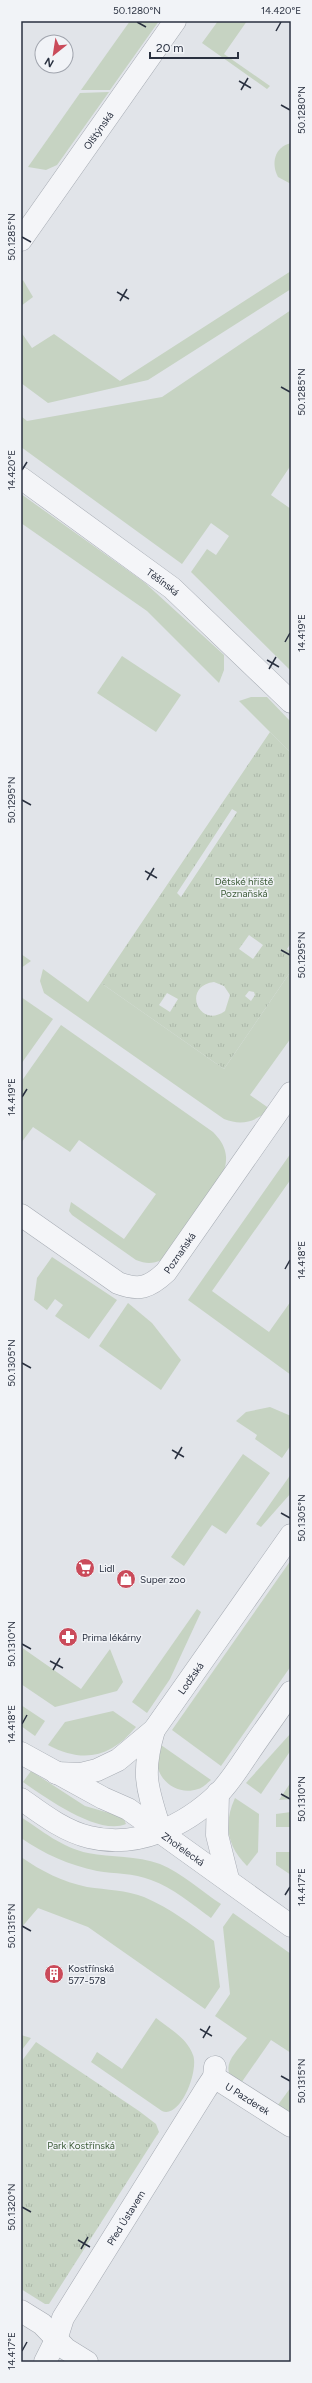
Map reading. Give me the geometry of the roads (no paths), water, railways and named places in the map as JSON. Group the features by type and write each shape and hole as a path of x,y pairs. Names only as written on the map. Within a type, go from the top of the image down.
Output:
{"street":[{"name":"Olštýnská","path":"21,240 175,21"},
{"name":"Těšínská","path":"21,478 172,588 291,702"},
{"name":"Poznaňská","path":"21,1215 118,1283 131,1288 154,1283 166,1272 291,1093"},
{"name":"Lodžská","path":"56,1773 81,1774 97,1770 118,1760 154,1730 291,1535"},
{"path":"21,1799 46,1817 89,1837 111,1840 135,1839 161,1832 192,1814 218,1793 291,1692"},
{"name":"Zhořelecká","path":"154,1730 146,1756 146,1775 147,1786 161,1832 291,1926"},
{"name":"Lodžská","path":"21,1753 56,1773 128,1809 161,1832"},
{"path":"218,1793 217,1835 228,1879"},
{"name":"U Pazderek","path":"214,2072 291,2126"},
{"name":"Před Ústavem","path":"45,2362 56,2340 63,2318 214,2072"},
{"path":"21,2310 42,2324 66,2349 87,2362"}],"place":[{"name":"Lidl","path":"85,1568"},
{"name":"Super zoo","path":"126,1579"},
{"name":"Prima lékárny","path":"68,1637"},
{"name":"Kostřínská 577-578","path":"54,1974"}],"park label":[{"name":"Dětské hřiště Poznaňská","path":"244,886"},
{"name":"Park Kostřínská","path":"81,2145"}]}
